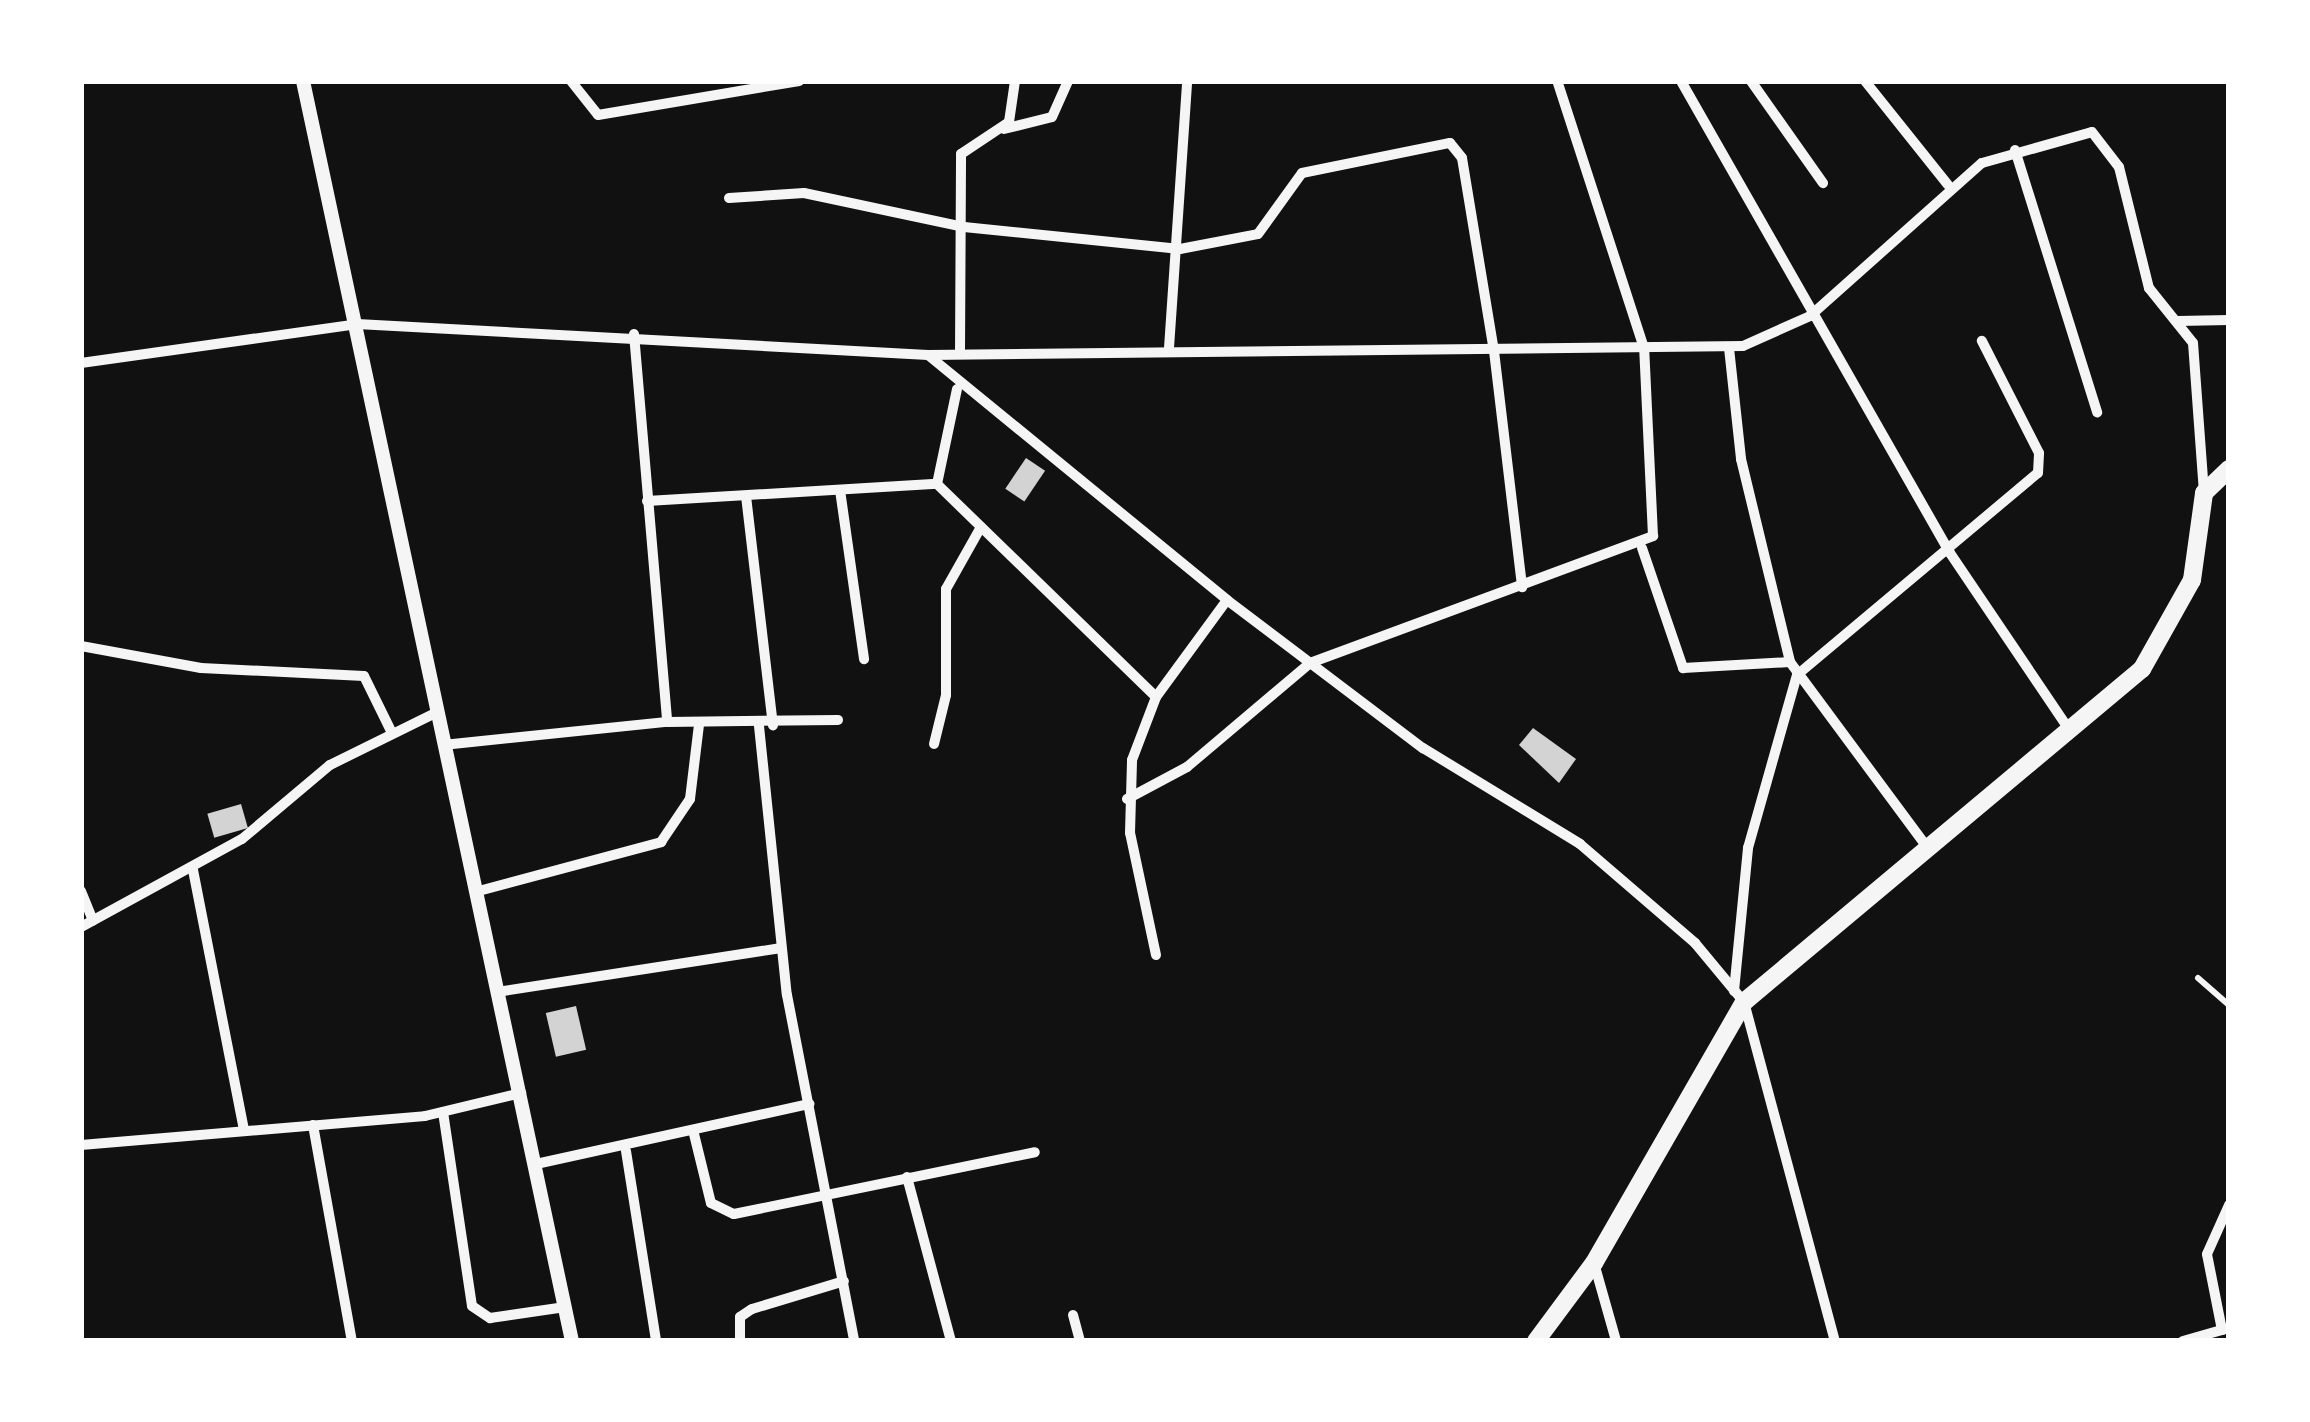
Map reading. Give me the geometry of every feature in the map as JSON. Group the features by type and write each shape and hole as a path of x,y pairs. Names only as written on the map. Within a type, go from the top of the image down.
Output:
{"main road":[{"path":"1536,1341 1594,1263 1739,996 2071,731 2174,628 2204,493 2229,469"}],"street":[{"path":"304,81 572,1341"},
{"path":"571,81 598,115 799,81"},
{"path":"1001,130 1017,106 1016,81"},
{"path":"960,353 961,154 1001,130 1052,118 1068,81"},
{"path":"1169,348 1180,249 1187,81"},
{"path":"1127,799 1186,766 1310,662 1642,548 1653,536 1644,348 1557,81"},
{"path":"1682,81 1810,316 1950,553 2071,731"},
{"path":"1751,81 1823,183"},
{"path":"1865,81 1948,185"},
{"path":"81,363 357,323 634,334 928,355 1169,348 1729,348 1810,316 1948,185 2015,150 2065,131 2106,142 2149,288 2178,320 2200,382 2204,493"},
{"path":"729,198 804,193 964,227 1180,249 1258,234 1302,173 1450,143 1494,351 1522,587"},
{"path":"2015,150 2097,412"},
{"path":"2178,320 2229,320"},
{"path":"634,334 667,722"},
{"path":"1835,1341 1739,996 1748,848 1797,675 1950,553 2042,464 1982,341"},
{"path":"1729,348 1741,459 1790,662 1926,847"},
{"path":"928,355 957,389 1227,600 1310,662 1580,844 1739,996"},
{"path":"937,484 957,389"},
{"path":"647,501 937,484 1156,697"},
{"path":"840,490 864,659"},
{"path":"746,496 780,948 854,1341"},
{"path":"934,744 946,694 946,589 981,527"},
{"path":"1642,548 1683,668 1790,662"},
{"path":"1156,955 1127,799 1156,697 1227,600"},
{"path":"81,646 201,668 364,676 392,733"},
{"path":"81,891 87,924 193,870 330,765 435,713"},
{"path":"442,746 667,722 766,726 838,720"},
{"path":"475,892 661,842 690,799 699,724"},
{"path":"193,870 244,1129"},
{"path":"497,992 780,948"},
{"path":"81,1145 443,1112 521,1093"},
{"path":"536,1164 626,1150 810,1104"},
{"path":"443,1112 472,1306 490,1318 565,1307"},
{"path":"313,1125 352,1341"},
{"path":"694,1133 722,1212 1035,1152"},
{"path":"626,1150 656,1341"},
{"path":"907,1178 951,1341"},
{"path":"2183,1341 2225,1329 2206,1254 2229,1205"},
{"path":"1594,1263 1616,1341"},
{"path":"740,1341 736,1326 752,1310 844,1281"},
{"path":"1073,1316 1080,1341"}],"lane":[{"path":"2198,978 2229,1006"}],"building":[{"path":"1026,458 1045,471 1024,502 1005,489"},
{"path":"1533,728 1576,759 1559,783 1519,745"},
{"path":"241,804 248,828 214,838 207,814"},
{"path":"576,1006 586,1050 556,1057 546,1013"}]}
